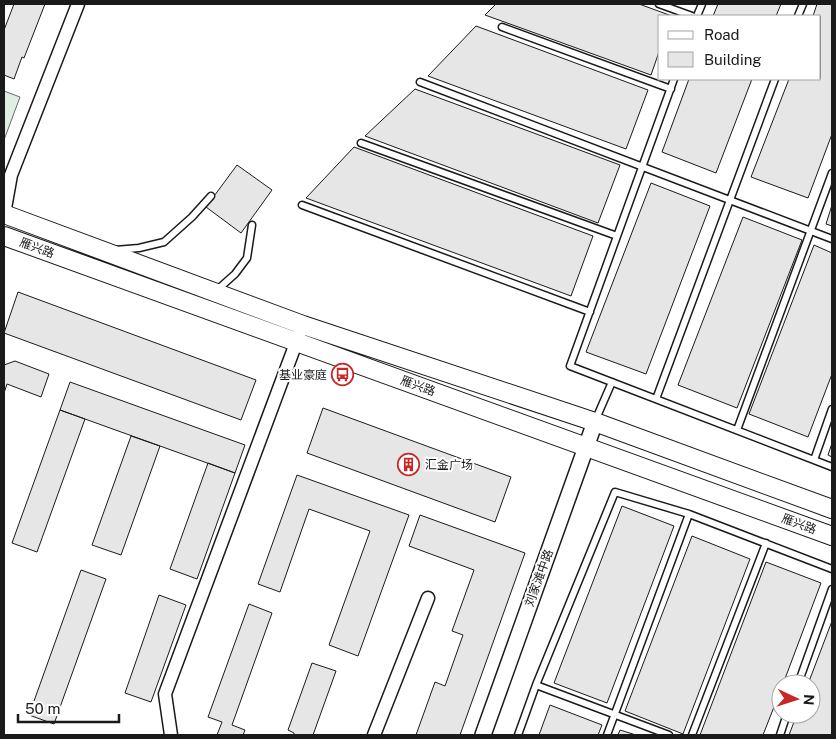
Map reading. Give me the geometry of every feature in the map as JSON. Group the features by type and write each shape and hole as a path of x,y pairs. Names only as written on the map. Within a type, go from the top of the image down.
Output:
{"main road":[{"name":"雁兴路","path":"4,214 214,292 300,334 586,446 832,536"},
{"name":"雁兴路","path":"4,236 300,334 595,422 832,509"}],"street":[{"path":"4,214 11,175 78,4"},
{"path":"171,735 165,694 300,334"},
{"name":"刘家滩中路","path":"483,735 595,422"},
{"path":"374,735 428,598"}],"lane":[{"path":"659,4 689,15"},
{"path":"502,27 671,89"},
{"path":"674,80 570,366 832,467"},
{"path":"656,399 775,80"},
{"path":"420,82 832,239"},
{"path":"361,142 617,236"},
{"path":"737,430 832,173"},
{"path":"101,250 139,248 164,242 192,217 211,196"},
{"path":"302,205 590,312"},
{"path":"214,292 235,274 247,258 252,225"},
{"path":"595,422 612,382"},
{"path":"814,460 832,409"},
{"path":"518,735 615,492 689,514 832,569"},
{"path":"607,735 689,514"},
{"path":"692,735 766,544"},
{"path":"802,674 832,589"},
{"path":"536,686 669,735"}],"green space":[{"path":"4,91 20,97 4,140"}],"building":[{"path":"14,4 45,4 14,79 4,75 4,30"},
{"path":"496,4 639,4 669,15 658,15 658,55 651,75 485,15"},
{"path":"718,4 781,4 776,15 713,15"},
{"path":"817,4 832,4 832,134 808,198 751,177 789,80 821,80 821,15 813,15"},
{"path":"476,26 648,90 626,149 428,76"},
{"path":"689,80 752,80 716,173 662,152"},
{"path":"415,89 620,165 598,223 365,136"},
{"path":"354,147 593,236 571,296 306,198"},
{"path":"237,165 272,190 241,233 206,207"},
{"path":"651,183 710,206 646,374 586,352"},
{"path":"832,205 832,226 826,224"},
{"path":"743,217 802,240 737,408 678,385"},
{"path":"814,245 832,253 832,374 808,437 749,414"},
{"path":"18,292 256,380 241,420 4,333"},
{"path":"15,361 49,374 41,397 7,384 4,393 4,365"},
{"path":"70,382 245,445 235,473 60,410"},
{"name":"汇金广场","path":"323,408 511,477 495,522 307,453"},
{"path":"60,410 85,419 37,552 12,543"},
{"path":"131,436 160,446 121,555 92,545"},
{"path":"832,443 832,457 828,455"},
{"path":"208,463 235,473 197,579 170,569"},
{"path":"297,475 409,515 358,656 329,645 370,531 309,509 280,592 258,584"},
{"path":"622,506 674,526 607,703 554,683"},
{"path":"420,515 525,553 460,735 416,735 435,682 445,686 463,635 452,631 474,570 409,546"},
{"path":"692,536 750,559 683,734 625,711"},
{"path":"766,562 821,583 787,674 771,674 771,715 763,735 700,735"},
{"path":"81,570 106,579 54,724 29,715"},
{"path":"159,595 186,605 151,702 125,693"},
{"path":"249,604 272,613 232,725 245,730 243,735 217,735 222,722 208,717"},
{"path":"832,621 832,735 789,735 793,724 821,724 821,674 812,674"},
{"path":"312,663 336,671 313,735 294,735 294,733 288,730"},
{"path":"550,705 602,725 598,735 539,735"},
{"path":"620,730 636,735 618,735"}],"place":[{"name":"基业豪庭","path":"343,375"},
{"name":"汇金广场","path":"409,465"}]}
